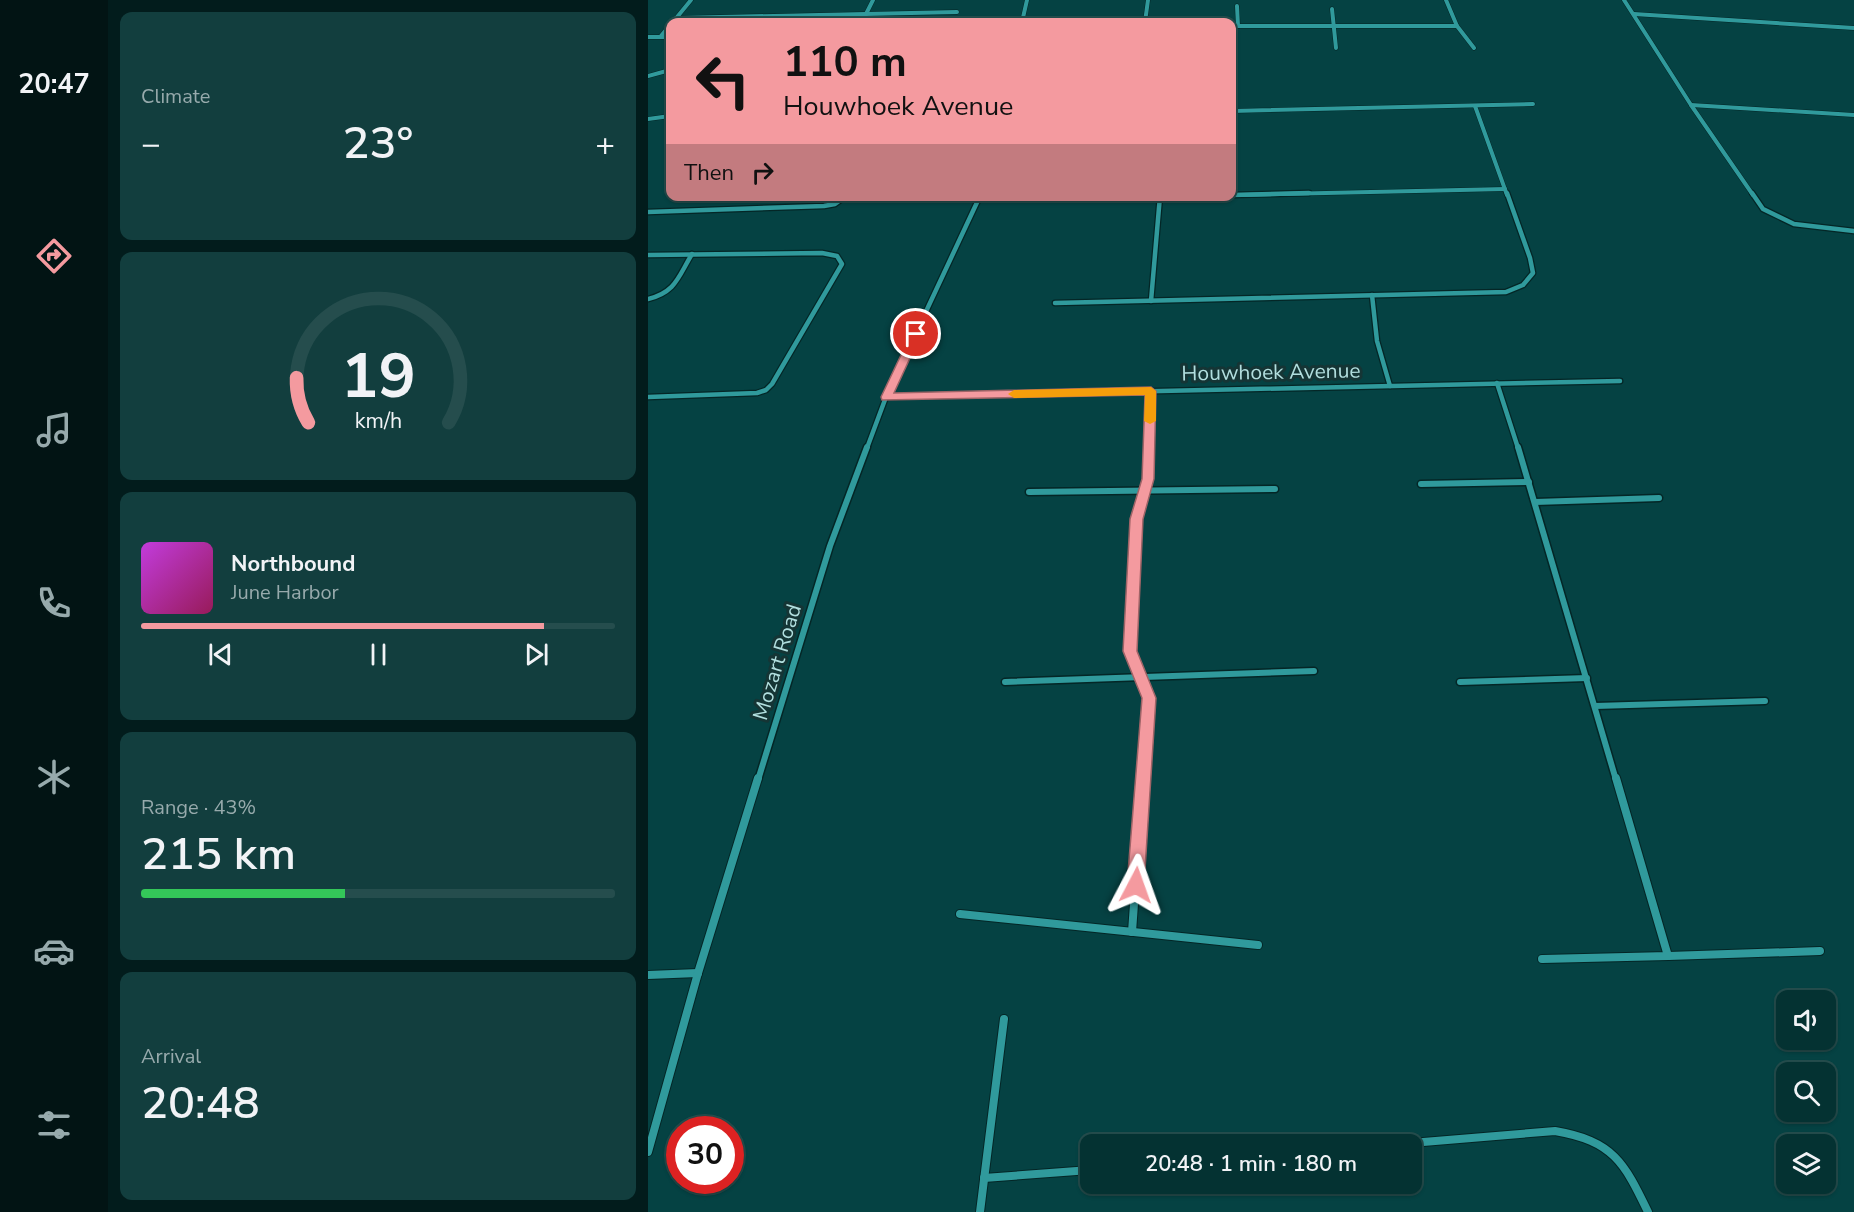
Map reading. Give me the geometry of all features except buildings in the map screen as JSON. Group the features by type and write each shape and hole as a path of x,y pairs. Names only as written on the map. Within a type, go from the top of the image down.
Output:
{"street":[{"path":"676,18 691,0"},
{"path":"866,14 873,0"},
{"path":"1023,18 1027,0"},
{"path":"1146,18 1148,0"},
{"path":"1446,0 1457,26 1474,48"},
{"path":"1624,0 1691,105 1763,208 1794,224 1854,231"},
{"path":"1237,6 1238,26 1457,26"},
{"path":"1332,9 1336,48"},
{"path":"676,18 957,12"},
{"path":"1634,14 1854,28"},
{"path":"661,36 666,31"},
{"path":"648,37 666,36"},
{"path":"648,76 666,71"},
{"path":"1236,111 1533,104"},
{"path":"1691,105 1854,115"},
{"path":"1055,303 1500,294 1516,290 1527,282 1533,273 1530,258 1475,106"},
{"path":"648,119 666,117"},
{"path":"1236,195 1505,189"},
{"path":"648,212 824,206 839,201"},
{"name":"Mozart Road","path":"648,1152 698,973 830,546 886,397 978,201"},
{"path":"1151,301 1160,201"},
{"path":"648,255 822,253 837,256 842,264 772,384 766,390 757,393 648,397"},
{"path":"648,299 665,295 670,290 692,254"},
{"path":"1372,295 1377,341 1390,386"},
{"name":"Houwhoek Avenue","path":"886,397 1620,381"},
{"path":"1497,383 1529,482 1668,956"},
{"path":"1132,932 1149,698 1130,651 1136,519 1148,479 1151,391"},
{"path":"1421,484 1529,482"},
{"path":"1029,492 1275,489"},
{"path":"1534,502 1659,498"},
{"path":"1005,682 1314,671"},
{"path":"1460,682 1587,678"},
{"path":"1595,706 1765,701"},
{"path":"960,914 1258,945"},
{"path":"1542,959 1820,951"},
{"path":"648,975 698,973"},
{"path":"980,1212 1004,1019"},
{"path":"1422,1142 1556,1131 1580,1134 1611,1150 1630,1173 1648,1212"},
{"path":"984,1178 1080,1171"}],"slow traffic":[{"path":"1014,394 1151,391 1150,421"}],"route":[{"path":"916,334 886,397 1151,391 1148,479 1136,519 1130,651 1149,698 1136,885"}]}
